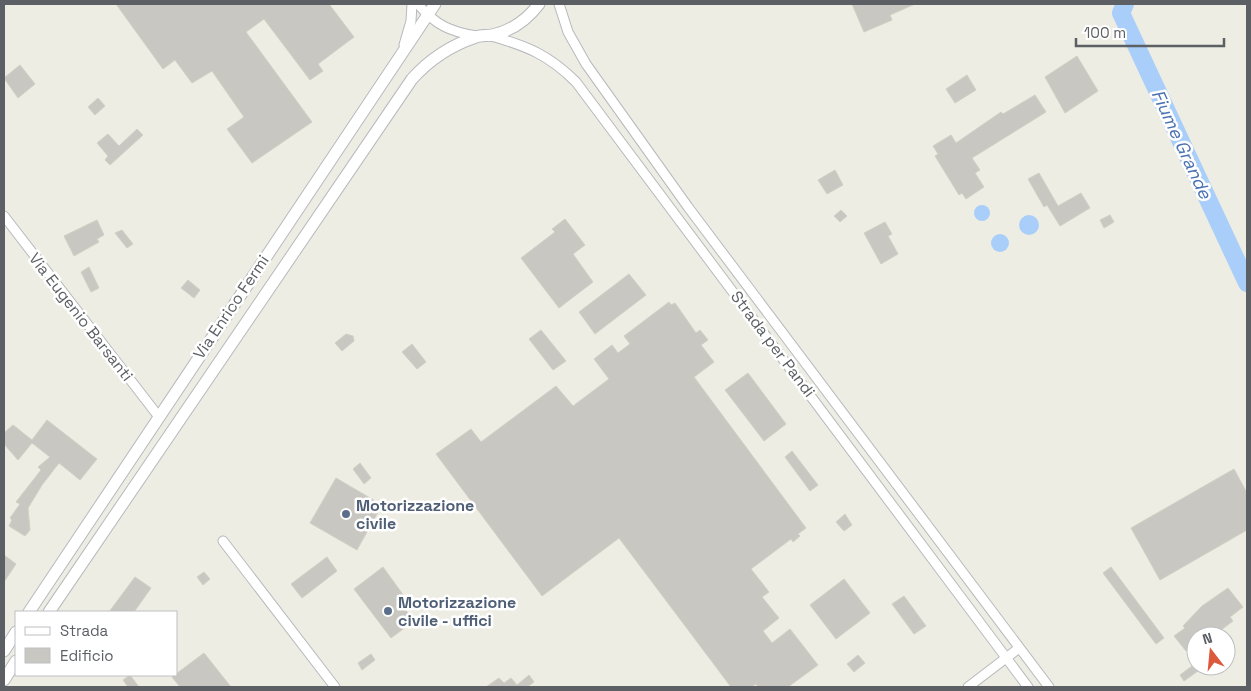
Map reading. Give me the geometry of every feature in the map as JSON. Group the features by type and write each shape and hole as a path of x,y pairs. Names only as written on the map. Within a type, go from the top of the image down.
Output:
{"street":[{"path":"399,57 408,35 412,4"},
{"path":"418,4 434,22 455,33 477,36 491,36 509,30 524,21 539,4"},
{"name":"Via Enrico Fermi","path":"30,611 436,4"},
{"name":"Strada per Pandi","path":"559,4 568,32 586,64 688,207 1049,687"},
{"name":"Via Enrico Fermi","path":"50,611 404,90 429,61 477,36"},
{"name":"Strada per Pandi","path":"491,36 525,45 538,52 552,60 576,82 1028,687"},
{"name":"Via Eugenio Barsanti","path":"4,216 159,417"},
{"path":"223,541 335,687"},
{"path":"4,651 15,634"},
{"path":"968,687 1019,648"},
{"path":"4,680 15,663"}],"water":[{"path":"982,205 990,213 982,221 974,213"},
{"path":"1029,215 1036,218 1039,225 1036,232 1029,235 1022,232 1019,225 1022,218"},
{"path":"1000,234 1006,237 1009,243 1006,249 1000,252 994,249 991,243 994,237"}],"building":[{"path":"116,4 329,4 354,37 318,64 323,71 310,80 264,19 246,32 312,122 252,163 227,129 244,117 212,71 192,83 175,60 163,69"},
{"path":"852,4 915,4 890,15 892,20 864,32"},
{"path":"1077,56 1098,91 1065,113 1045,77"},
{"path":"20,65 35,84 18,98 4,78"},
{"path":"967,75 976,90 955,103 946,89"},
{"path":"1035,95 1046,112 972,158 980,170 975,173 984,187 966,199 962,193 959,195 935,156 938,154 933,146 951,135 956,143 1001,112 1003,114"},
{"path":"98,98 105,106 95,115 88,107"},
{"path":"137,129 143,135 110,165 105,160 108,156 97,143 108,134 119,146"},
{"path":"835,170 843,185 827,194 818,180"},
{"path":"1039,173 1058,206 1081,193 1090,208 1060,226 1047,205 1044,207 1028,179"},
{"path":"841,210 847,216 840,222 834,216"},
{"path":"1110,215 1114,222 1104,228 1100,220"},
{"path":"565,219 585,245 573,254 593,282 559,308 521,258 555,232 552,229"},
{"path":"97,220 104,235 97,239 99,242 74,256 64,236"},
{"path":"885,222 892,234 888,236 898,254 881,264 864,233"},
{"path":"122,230 133,244 127,248 115,233"},
{"path":"89,267 99,288 91,292 81,272"},
{"path":"629,274 646,295 595,334 579,312"},
{"path":"188,280 200,290 194,298 181,288"},
{"path":"669,302 671,305 675,303 696,333 700,330 708,340 701,345 714,362 694,377 806,528 798,534 800,536 793,542 791,539 751,569 769,592 762,597 779,618 763,631 772,643 790,629 818,665 788,687 758,687 756,684 751,687 731,687 619,538 542,596 436,454 471,429 481,442 556,386 573,406 609,379 594,359 612,345 618,353 630,344 624,336"},
{"path":"541,330 566,361 553,370 529,339"},
{"path":"346,334 353,336 354,341 342,351 335,343"},
{"path":"412,344 426,362 417,369 402,352"},
{"path":"748,373 786,424 764,441 725,390"},
{"path":"47,420 97,459 80,480 59,463 42,485 28,508 30,530 25,536 9,526 12,520 10,518 20,504 16,502 41,470 38,467 50,457 32,443 18,460 4,444 4,433 13,425 32,440"},
{"path":"792,451 818,485 810,491 785,457"},
{"path":"360,463 371,478 364,484 353,469"},
{"path":"1234,469 1247,493 1247,530 1160,580 1131,528"},
{"name":"Motorizzazione civile","path":"336,478 382,505 357,550 310,523"},
{"path":"845,514 852,525 844,531 836,522"},
{"path":"4,555 16,564 4,582"},
{"path":"327,557 337,571 302,598 291,584"},
{"name":"Motorizzazione civile - uffici","path":"383,567 404,596 398,600 414,621 391,638 354,589"},
{"path":"1111,567 1164,638 1156,644 1103,573"},
{"path":"204,572 210,579 203,585 197,577"},
{"path":"135,577 151,588 135,611 110,611"},
{"path":"844,579 870,613 836,639 810,605"},
{"path":"1228,588 1243,607 1230,617 1233,621 1226,626 1186,626 1186,651 1174,636 1185,628 1183,626 1202,606"},
{"path":"904,596 926,626 914,634 892,604"},
{"path":"204,653 231,687 180,687 172,677 178,676 178,672"},
{"path":"371,654 375,660 362,670 358,663"},
{"path":"858,655 865,663 854,672 847,664"},
{"path":"1186,670 1186,676 1191,676 1184,681 1180,675"},
{"path":"529,675 534,682 527,687 486,687 499,678 504,683 511,678 517,685"},
{"path":"131,676 139,687 128,687 123,680"}],"waterway":[{"name":"Fiume Grande","path":"1125,4 1121,13 1247,283"}],"place":[{"name":"Motorizzazione civile","path":"346,514"},
{"name":"Motorizzazione civile - uffici","path":"388,611"}]}
